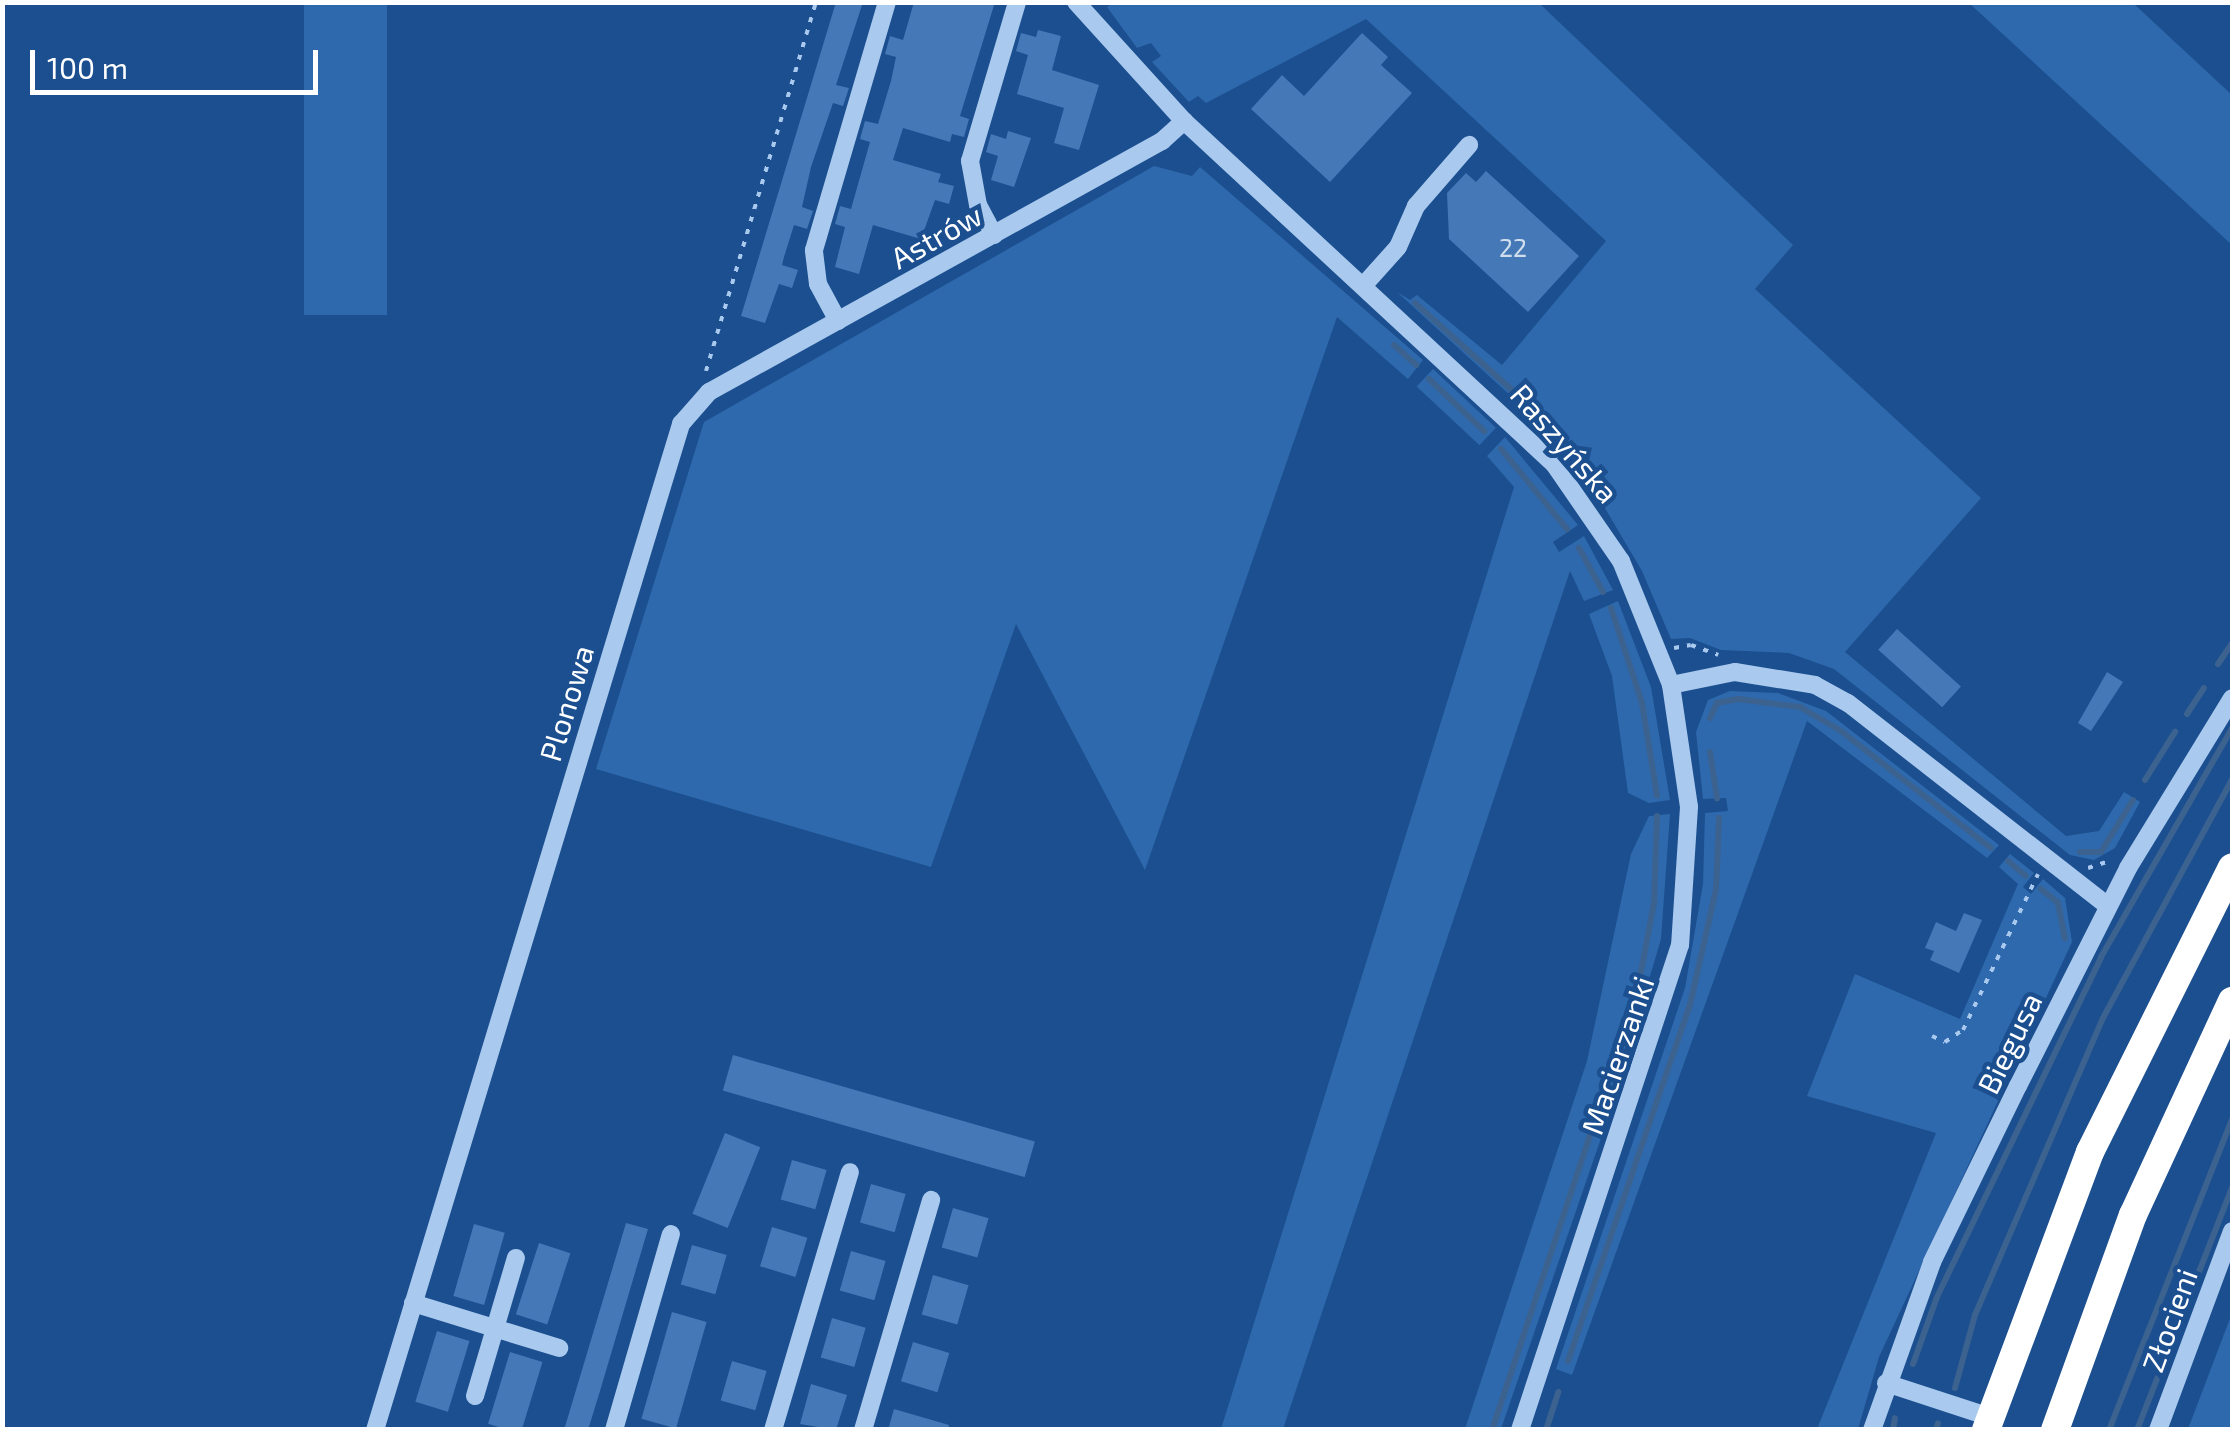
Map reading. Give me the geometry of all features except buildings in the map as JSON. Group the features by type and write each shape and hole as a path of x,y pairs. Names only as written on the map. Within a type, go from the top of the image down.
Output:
{"highway":[{"path":"1988,1423 2090,1152 2232,867"},
{"path":"2055,1430 2133,1215 2232,1000"}],"street":[{"path":"838,321 818,284 814,250 887,2"},
{"path":"994,235 978,205 970,162 1017,2"},
{"name":"Raszyńska","path":"1076,2 1184,121 1513,420 1586,502 1635,589 1670,685"},
{"name":"Astrów","path":"711,380 838,321 1162,140 1184,121"},
{"path":"1364,286 1398,247 1416,206 1469,145"},
{"name":"Plonowa","path":"375,1430 675,437 711,380"},
{"path":"1670,685 1735,672 1815,685 1910,750 2046,861 2108,906"},
{"name":"Macierzanki","path":"1520,1430 1680,945 1689,807 1670,685"},
{"name":"Biegusa","path":"1872,1430 1932,1262 2108,906 2232,698"},
{"path":"773,1430 850,1172"},
{"path":"863,1430 932,1200"},
{"name":"Złocieni","path":"2158,1430 2232,1231"},
{"path":"614,1430 671,1234"},
{"path":"475,1396 516,1258"},
{"path":"413,1303 559,1348"},
{"path":"1886,1383 1988,1423"}],"path":[{"path":"711,380 816,2"},
{"path":"1932,1036 1945,1042 1963,1030 2025,893 2046,861"}],"shaded area":[{"path":"1115,2 1539,3 1793,245 1755,289 1981,498 1845,652 2066,836 2099,831 2124,792 2140,802 2115,848 2094,860 2070,855 1834,669 1789,653 1721,650 1690,638 1671,639 1642,571 1596,493 1524,408 1397,292 1410,300 1417,295 1502,365 1606,241 1366,19 1206,103 1198,96 1189,102 1152,62 1161,56 1151,43 1137,48 1107,7"},
{"path":"304,3 387,3 387,315 304,315"},
{"path":"1969,3 2133,3 2232,95 2232,245"},
{"path":"1154,166 1192,176 1200,167 1423,360 1408,379 1337,317 1145,870 1016,624 931,867 596,769 704,422"},
{"path":"1433,369 1496,428 1480,445 1417,387"},
{"path":"1505,437 1578,525 1553,542 1559,552 1584,536 1613,590 1584,601 1570,571 1283,1429 1221,1429 1514,487 1487,456"},
{"path":"1618,601 1651,687 1670,800 1649,803 1628,793 1612,676 1589,614"},
{"path":"1730,691 1778,693 1826,711 1999,845 1987,858 1807,721 1572,1375 1556,1369 1685,988 1703,884 1705,813 1728,811 1726,798 1703,799 1696,732 1708,700"},
{"path":"1670,814 1661,939 1609,1115 1501,1429 1465,1429 1587,1061 1631,854 1649,816"},
{"path":"2010,854 2034,873 2023,887 2031,894 2043,879 2065,898 2072,942 1879,1357 1858,1429 1817,1429 1936,1133 1807,1096 1855,974 1960,1019 2018,884 1999,867"},
{"path":"2232,1313 2232,1429 2188,1429"}],"waterway":[{"path":"1415,303 1563,436"},
{"path":"1394,345 1416,365"},
{"path":"1429,379 1484,431"},
{"path":"1501,449 1567,529"},
{"path":"1579,548 1603,592"},
{"path":"1611,608 1642,703 1657,796"},
{"path":"2218,664 2232,643"},
{"path":"2187,714 2204,688"},
{"path":"1710,718 1717,703 1738,699 1800,707 1841,731 1991,848"},
{"path":"1913,1364 1937,1297 2101,957 2232,728"},
{"path":"2145,780 2175,732"},
{"path":"1710,752 1717,798"},
{"path":"1955,1388 1975,1315 2103,1018 2232,779"},
{"path":"2080,852 2101,852 2133,800"},
{"path":"1492,1430 1636,998 1654,903 1657,816"},
{"path":"1568,1361 1690,1005 1716,890 1719,818"},
{"path":"2008,861 2026,876"},
{"path":"2041,889 2058,903 2065,938"},
{"path":"2109,1430 2232,1119"},
{"path":"2137,1430 2232,1187"},
{"path":"1546,1430 1558,1392"},
{"path":"1893,1430 1895,1418"},
{"path":"1936,1430 1938,1423"}]}
